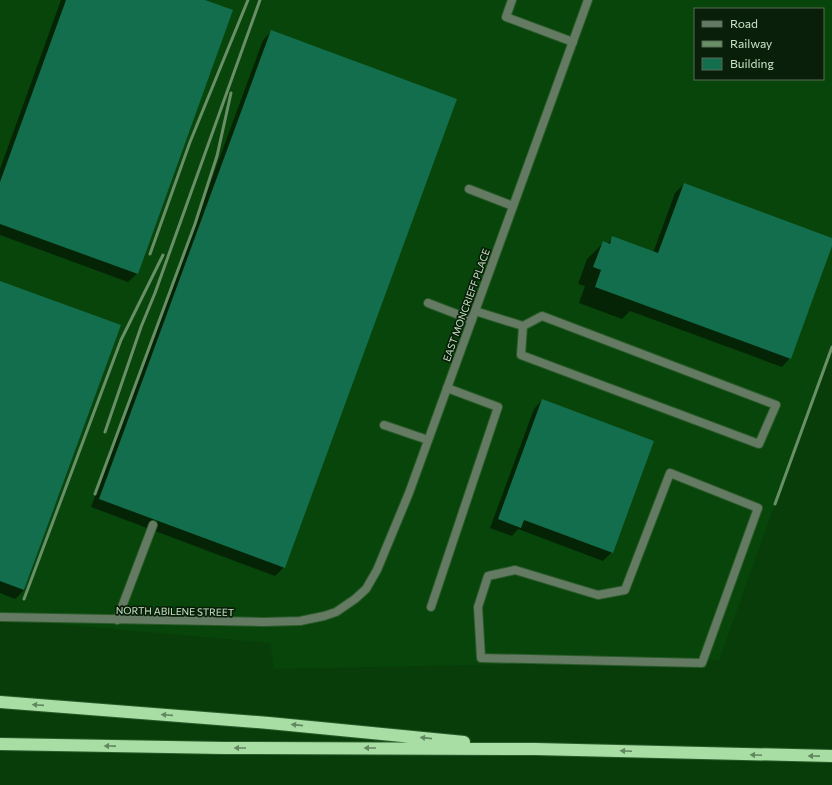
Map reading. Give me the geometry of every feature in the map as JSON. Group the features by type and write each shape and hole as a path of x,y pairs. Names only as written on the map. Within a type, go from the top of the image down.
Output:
{"highway":[{"path":"0,702 269,723 535,749"},
{"path":"0,744 224,748 535,749 832,756"}],"street":[{"path":"512,0 506,18 573,42"},
{"name":"EAST MONCRIEFF PLACE","path":"346,606 366,589 377,570 409,493 588,0"},
{"path":"469,188 513,206"},
{"path":"428,303 472,320"},
{"path":"475,311 523,326 542,316 776,405 759,444 521,355 523,326"},
{"path":"431,607 498,407 447,388"},
{"path":"384,424 428,440"},
{"path":"670,473 758,508 702,663 481,658 478,608 488,576 515,570 598,595 624,590 670,473"},
{"path":"117,620 153,525"},
{"name":"NORTH ABILENE STREET","path":"0,617 285,622 310,620 324,616 346,606"}],"shaded area":[{"path":"0,0 832,0 832,346 719,660 274,669 270,643 0,619"}],"building":[{"path":"66,0 205,0 233,10 138,274 0,224 0,182"},
{"path":"271,30 457,99 285,568 99,499"},
{"path":"684,183 832,238 832,246 791,359 595,287 601,270 593,267 603,241 610,244 612,236 658,253"},
{"path":"0,281 121,325 24,590 0,581"},
{"path":"542,399 654,441 613,553 524,520 521,528 498,519"}],"railway":[{"path":"150,254 190,142 248,0"},
{"path":"105,432 141,327 155,293 260,0"},
{"path":"95,494 195,224 217,156 231,93"},
{"path":"24,599 121,340 163,255"},
{"path":"775,504 832,347"}]}
